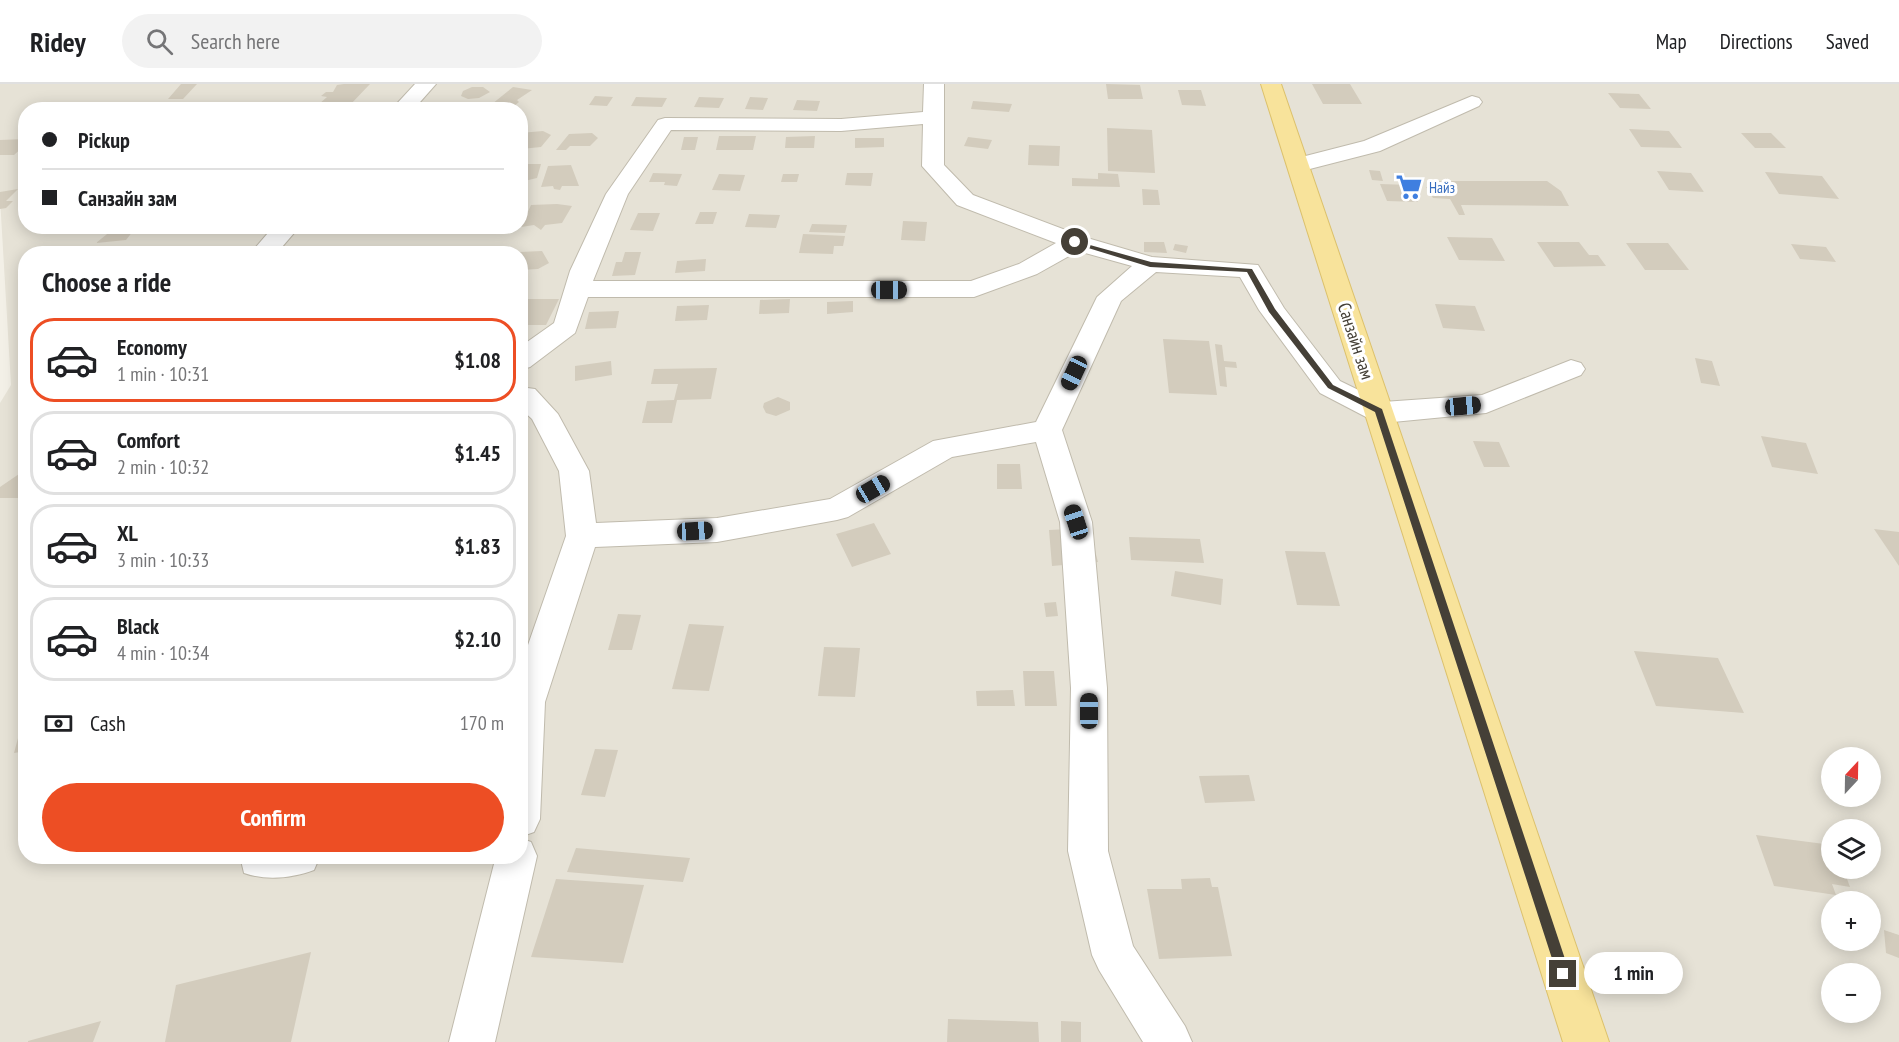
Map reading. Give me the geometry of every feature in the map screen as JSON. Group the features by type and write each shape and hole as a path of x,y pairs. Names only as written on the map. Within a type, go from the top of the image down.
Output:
{"main road":[{"name":"Санзайн зам","path":"1271,84 1586,1042"}],"street":[{"path":"409,102 426,84"},
{"path":"934,84 933,166 965,200 1075,242 1150,264 1249,270 1272,310 1330,387 1378,411 1393,412 1486,404 1571,369"},
{"path":"1298,165 1372,146 1472,102"},
{"path":"528,356 566,327 583,271 617,194 665,124 841,125 933,117"},
{"path":"269,246 281,234"},
{"path":"579,289 974,290 1028,268 1075,242"},
{"path":"1150,264 1110,297 1047,430 1076,522 1089,688 1088,851 1114,955 1169,1042"},
{"path":"528,399 544,414 574,471 582,536 528,699"},
{"path":"582,536 717,530 837,509 944,448 1047,430"},
{"path":"472,1042 515,864"}],"shaded area":[{"path":"0,84 1899,84 1899,1042 0,1042 0,403 11,385 0,198"}],"building":[{"path":"181,84 197,84 183,99 168,99"},
{"path":"370,84 353,102 321,102 327,97 321,96 326,92 333,92 337,85"},
{"path":"1106,84 1140,85 1143,99 1108,99"},
{"path":"1312,84 1350,84 1362,104 1323,104"},
{"path":"472,87 483,87 490,92 479,98 468,99 461,96 463,91"},
{"path":"513,87 532,90 517,100 519,102 494,102"},
{"path":"1178,90 1201,90 1206,106 1182,105"},
{"path":"1608,93 1639,94 1651,109 1620,108"},
{"path":"595,96 613,97 607,106 589,105"},
{"path":"636,97 667,98 662,107 631,106"},
{"path":"699,97 724,98 719,108 694,107"},
{"path":"750,97 768,98 763,110 745,109"},
{"path":"797,100 820,101 817,111 793,110"},
{"path":"973,101 1012,104 1009,112 971,109"},
{"path":"1107,128 1152,130 1155,173 1108,171"},
{"path":"1629,129 1669,131 1682,148 1641,147"},
{"path":"543,131 551,135 541,147 528,148 528,132"},
{"path":"592,133 598,138 590,146 570,146 566,150 556,150 569,134"},
{"path":"1741,133 1771,133 1786,148 1755,148"},
{"path":"719,136 756,136 753,150 716,150"},
{"path":"815,136 814,148 785,148 786,137"},
{"path":"684,137 698,137 695,150 681,150"},
{"path":"968,137 992,140 988,149 964,146"},
{"path":"855,138 884,138 884,147 855,148"},
{"path":"18,139 18,151 14,155 0,155 0,140"},
{"path":"1029,145 1060,146 1059,166 1028,165"},
{"path":"528,164 541,164 537,178 528,180"},
{"path":"571,165 579,186 562,186 560,190 554,189 553,186 541,187 548,166"},
{"path":"1369,170 1380,171 1383,181 1372,180"},
{"path":"1657,171 1691,173 1704,192 1669,190"},
{"path":"1765,172 1822,176 1839,199 1779,194"},
{"path":"653,173 682,174 677,186 664,185 665,182 649,182"},
{"path":"847,173 873,173 871,186 845,185"},
{"path":"1098,173 1118,174 1120,187 1072,186 1072,178 1098,179"},
{"path":"719,174 745,175 740,191 712,190"},
{"path":"783,174 799,174 797,182 781,182"},
{"path":"1436,181 1547,181 1561,191 1569,206 1461,205 1465,215 1459,215 1450,199 1433,198 1426,187 1440,187"},
{"path":"1380,184 1410,185 1418,202 1387,201"},
{"path":"18,189 6,201 13,201 6,208 0,209 0,192"},
{"path":"1142,189 1158,190 1160,205 1143,205"},
{"path":"531,205 572,206 562,223 545,225 541,230 534,225 528,226 528,212"},
{"path":"700,212 717,212 713,224 695,224"},
{"path":"638,213 660,213 653,231 630,230"},
{"path":"749,214 780,215 776,228 745,227"},
{"path":"903,221 927,222 925,241 901,240"},
{"path":"812,224 847,225 845,233 809,232"},
{"path":"107,234 131,234 126,240 96,243"},
{"path":"803,234 845,236 843,246 834,246 833,254 799,253"},
{"path":"1447,237 1492,238 1505,261 1459,260"},
{"path":"1144,242 1164,242 1167,253 1144,252"},
{"path":"1537,242 1579,242 1589,255 1598,255 1606,266 1554,267"},
{"path":"1626,243 1668,243 1689,270 1645,270"},
{"path":"1175,244 1188,246 1186,253 1173,250"},
{"path":"1791,244 1826,247 1836,262 1800,259"},
{"path":"542,251 549,263 538,269 528,270 528,252"},
{"path":"625,252 641,252 635,275 612,276 616,262 622,262"},
{"path":"706,259 705,271 675,273 677,261"},
{"path":"528,299 559,299 546,325 528,325"},
{"path":"790,299 789,313 759,314 760,300"},
{"path":"853,301 853,312 827,314 827,302"},
{"path":"1435,304 1475,306 1485,331 1443,328"},
{"path":"709,305 707,320 675,321 677,306"},
{"path":"619,311 616,328 585,329 589,312"},
{"path":"1163,339 1209,341 1217,395 1169,393"},
{"path":"1215,344 1222,345 1224,361 1236,362 1237,368 1225,367 1227,387 1220,386"},
{"path":"1695,358 1712,361 1720,386 1701,383"},
{"path":"611,361 612,375 575,381 575,366"},
{"path":"717,368 711,399 677,400 672,423 642,423 647,401 674,400 678,384 651,384 654,369"},
{"path":"778,397 790,402 790,410 776,416 766,413 764,403"},
{"path":"1761,436 1806,443 1818,474 1772,467"},
{"path":"1473,441 1499,442 1510,467 1484,467"},
{"path":"997,464 1020,464 1022,489 997,489"},
{"path":"18,475 18,498 0,498 0,487"},
{"path":"874,523 891,554 852,567 836,534"},
{"path":"1089,528 1098,562 1052,566 1049,530"},
{"path":"1874,529 1899,532 1899,566"},
{"path":"1129,537 1200,539 1204,563 1131,560"},
{"path":"1285,551 1325,552 1340,606 1297,605"},
{"path":"1175,571 1223,579 1221,605 1171,596"},
{"path":"1056,602 1058,616 1046,617 1044,603"},
{"path":"618,614 641,615 632,650 608,650"},
{"path":"689,624 724,626 709,691 672,689"},
{"path":"824,647 860,648 855,697 818,696"},
{"path":"1634,651 1718,658 1744,713 1656,706"},
{"path":"1023,671 1054,671 1057,706 1025,706"},
{"path":"1013,690 1015,706 977,706 976,691"},
{"path":"18,738 18,752 14,753"},
{"path":"595,749 618,750 605,797 581,795"},
{"path":"1249,775 1255,801 1205,803 1199,776"},
{"path":"1756,835 1821,844 1821,879 1847,879 1850,887 1832,884 1835,891 1821,891 1821,893 1774,886"},
{"path":"576,848 690,858 683,882 567,872"},
{"path":"1210,878 1212,887 1218,887 1232,956 1159,959 1147,889 1182,889 1181,879"},
{"path":"556,879 644,885 623,963 531,957"},
{"path":"1884,930 1899,935 1899,958 1886,953"},
{"path":"311,952 291,1042 165,1042 176,985"},
{"path":"948,1019 1038,1022 1039,1042 947,1042"},
{"path":"101,1021 93,1042 28,1042 28,1041"},
{"path":"1061,1021 1081,1022 1081,1042 1061,1042"}],"place":[{"name":"Найз","path":"1409,187"}],"route":[{"path":"1075,242 1150,264 1249,270 1272,310 1330,387 1378,411 1563,974"}]}
